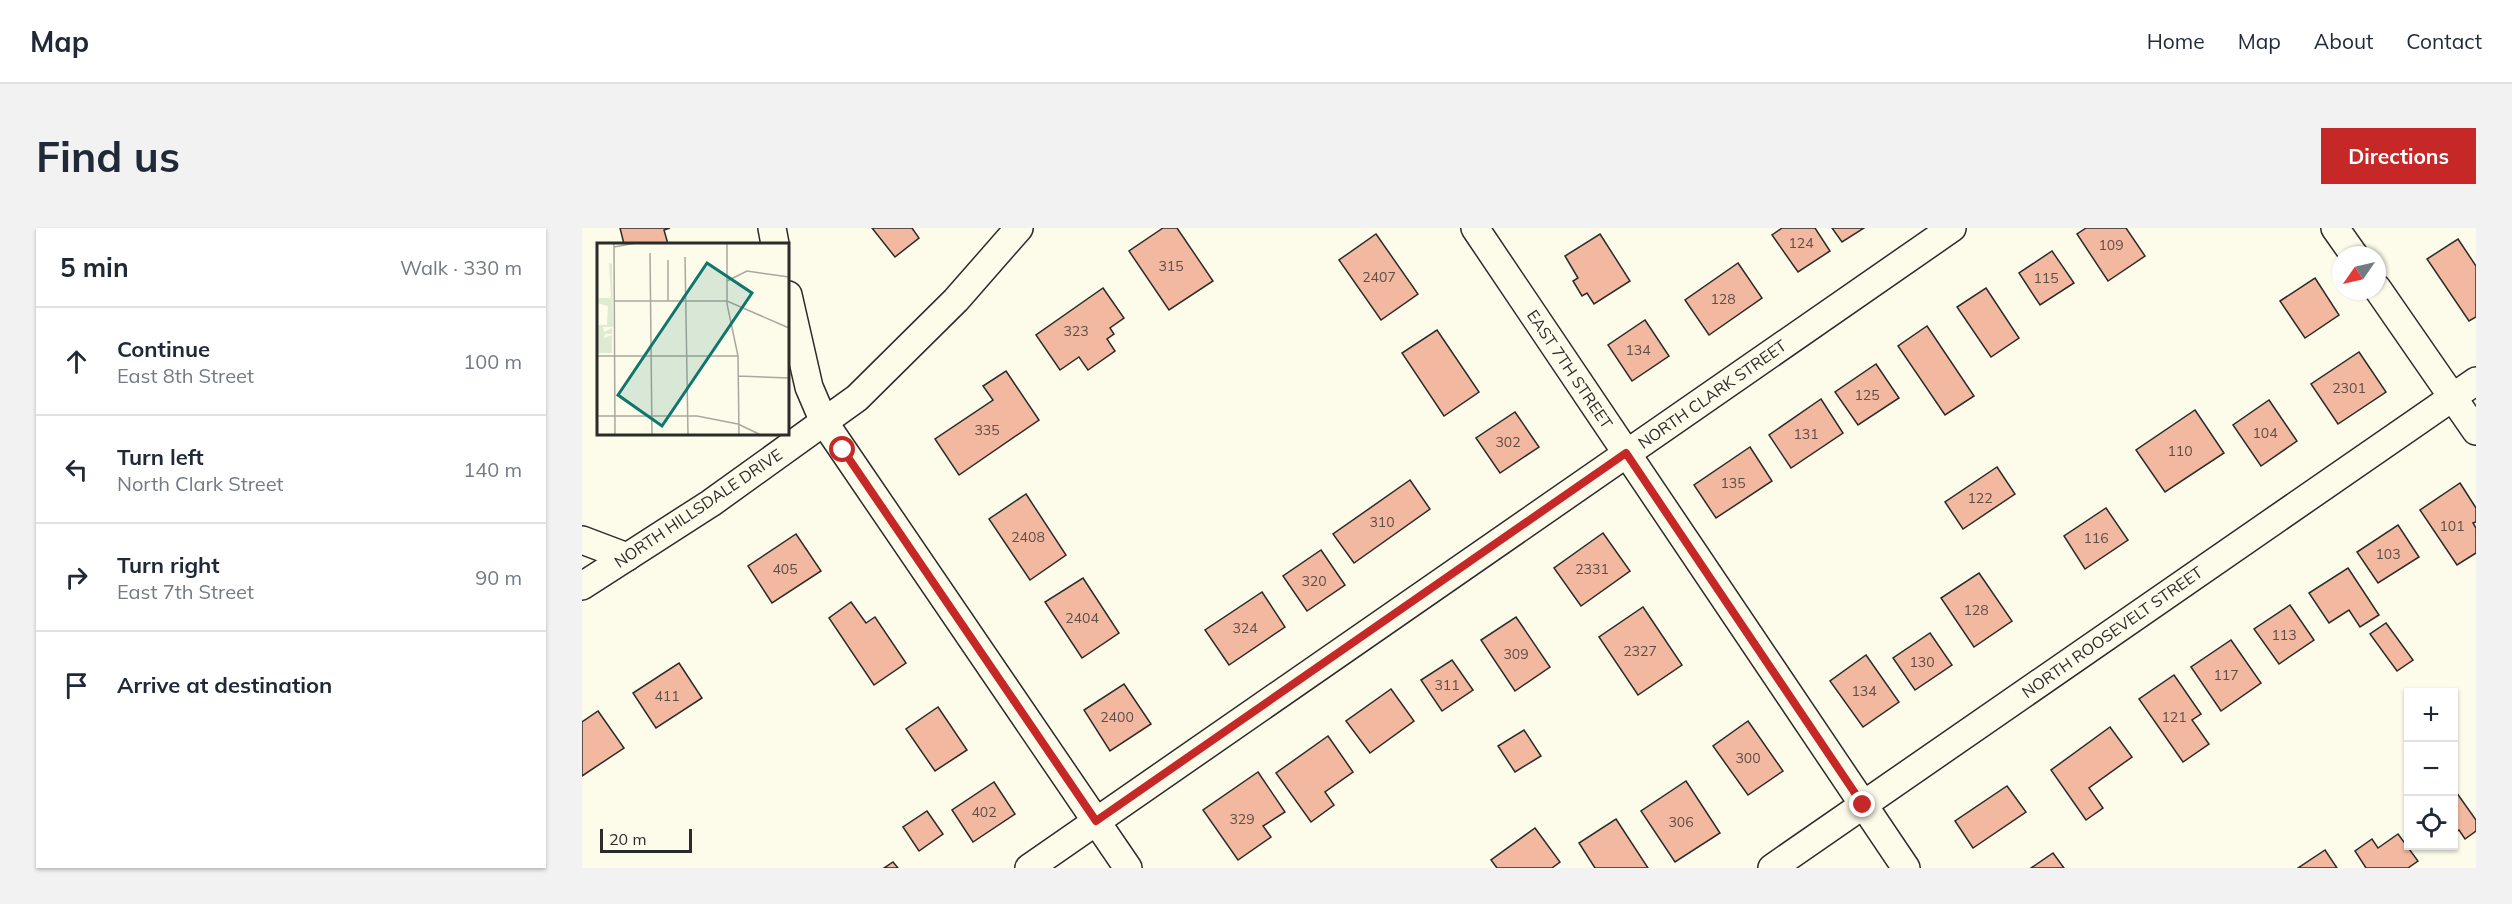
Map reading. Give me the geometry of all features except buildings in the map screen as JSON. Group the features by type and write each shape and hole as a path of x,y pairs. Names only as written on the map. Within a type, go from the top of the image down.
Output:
{"street":[{"path":"772,228 776,243"},
{"name":"NORTH HILLSDALE DRIVE","path":"582,586 711,503 857,398 956,300 1019,228"},
{"name":"EAST 7TH STREET","path":"1475,228 1906,868"},
{"name":"NORTH CLARK STREET","path":"1029,868 1952,228"},
{"path":"2335,228 2348,246"},
{"path":"789,300 809,387 824,422 1128,868"},
{"path":"2385,300 2476,431"},
{"name":"NORTH ROOSEVELT STREET","path":"1772,868 2476,381"},
{"path":"582,540 627,557"}],"route":[{"path":"843,450 1096,821 1626,453 1863,805"}]}
